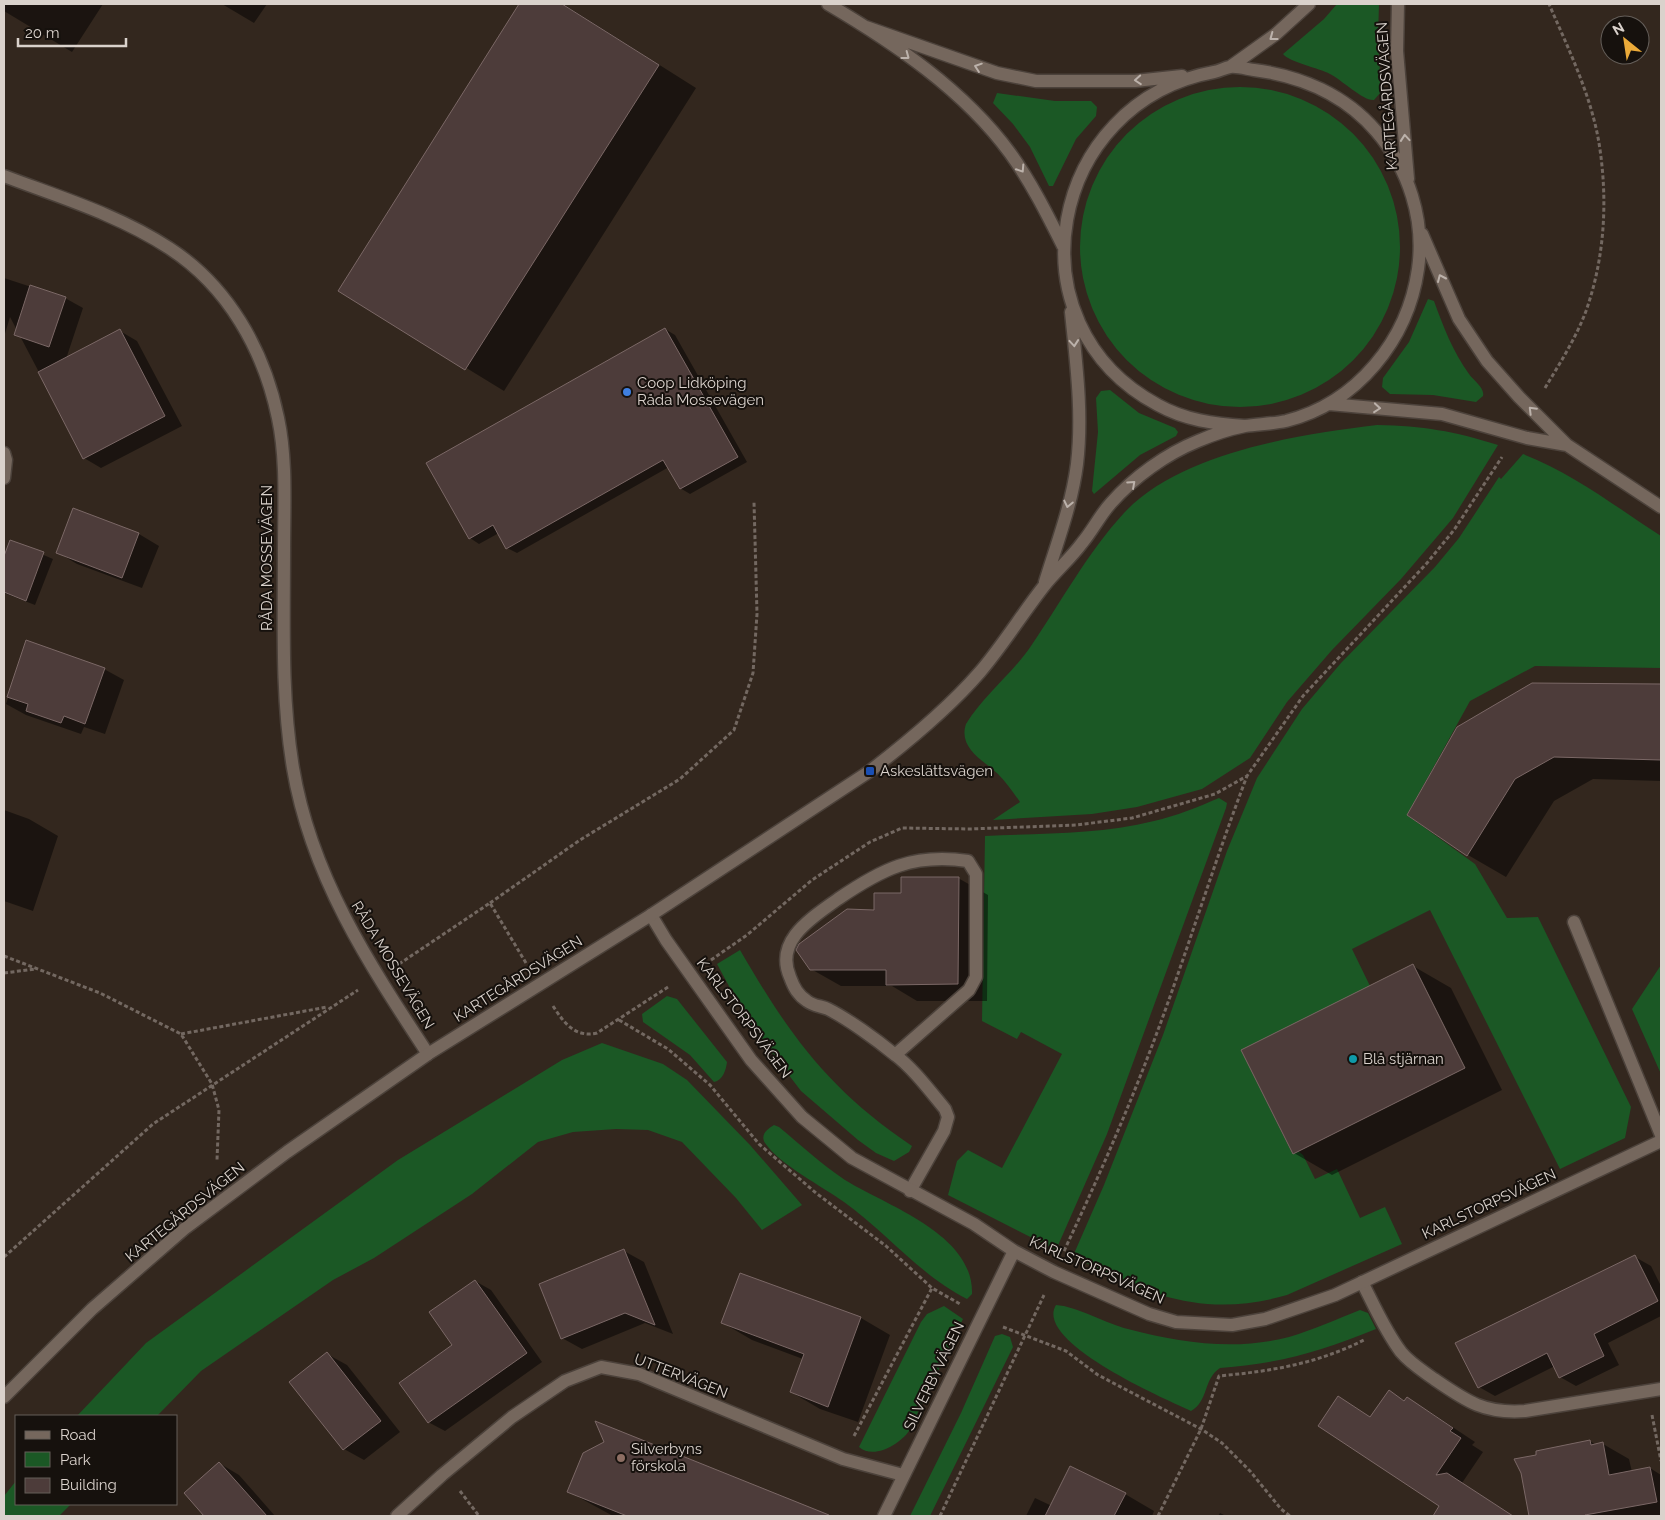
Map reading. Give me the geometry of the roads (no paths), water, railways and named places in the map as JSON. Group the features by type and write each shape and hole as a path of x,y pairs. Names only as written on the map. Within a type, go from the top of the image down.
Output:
{"street":[{"path":"828,4 866,27 931,74 993,131 1032,186 1063,246"},
{"path":"1309,4 1276,34 1230,67 1179,82 1154,93 1132,108 1112,126 1095,147 1082,170 1072,195 1063,246 1065,270 1077,318 1092,344 1110,368 1132,389 1157,405 1185,417 1215,424 1245,426 1288,420 1329,404 1375,366 1393,342 1407,315 1416,286 1420,256 1419,226"},
{"name":"KARTEGÅRDSVÄGEN","path":"1398,4 1397,51 1409,186"},
{"path":"866,27 997,73 1036,81 1135,81 1204,74"},
{"path":"1230,67 1268,72 1299,79 1328,92 1354,110 1377,132 1395,158 1409,186 1419,226 1459,319 1487,360 1519,397 1567,445 1661,507"},
{"name":"RÅDA MOSSEVÄGEN","path":"4,176 119,221 169,247 198,270 226,300 242,323 257,351 270,386 279,419 283,454 284,652 287,723 294,770 319,860 342,914 428,1054"},
{"name":"KARTEGÅRDSVÄGEN","path":"1044,587 1066,515 1077,465 1080,414 1070,294"},
{"path":"1329,404 1442,414 1527,438 1567,445"},
{"name":"KARTEGÅRDSVÄGEN","path":"4,1398 92,1309 184,1230 287,1152 428,1054 651,915 870,771 904,745 980,672 1044,587 1082,543 1111,503 1164,459 1198,441 1245,426"},
{"path":"4,453 6,460 4,478"},
{"path":"896,1055 969,990 976,977 976,874 968,861 916,860 889,869 864,881 812,918 793,937 786,953 785,965 796,992 809,1003 828,1009 896,1055 945,1109 948,1117 944,1131 910,1191"},
{"name":"KARLSTORPSVÄGEN","path":"651,915 689,973 752,1060 802,1118 852,1158 974,1224 1014,1251 1054,1272 1150,1314 1176,1322 1208,1325 1232,1324 1265,1318 1335,1295 1661,1141"},
{"path":"1574,922 1661,1136"},
{"name":"SILVERBYVÄGEN","path":"884,1516 1014,1251"},
{"path":"1362,1282 1401,1351 1414,1364 1467,1401 1484,1408 1502,1411 1525,1411 1661,1389"},
{"name":"UTTERVÄGEN","path":"397,1516 512,1417 565,1381 601,1367 639,1374 843,1459 904,1475"}],"place":[{"name":"Coop Lidköping Råda Mossevägen","path":"627,392"},
{"name":"Askeslättsvägen","path":"870,771"},
{"name":"Blå stjärnan","path":"1353,1059"},
{"name":"Silverbyns förskola","path":"621,1458"}]}
